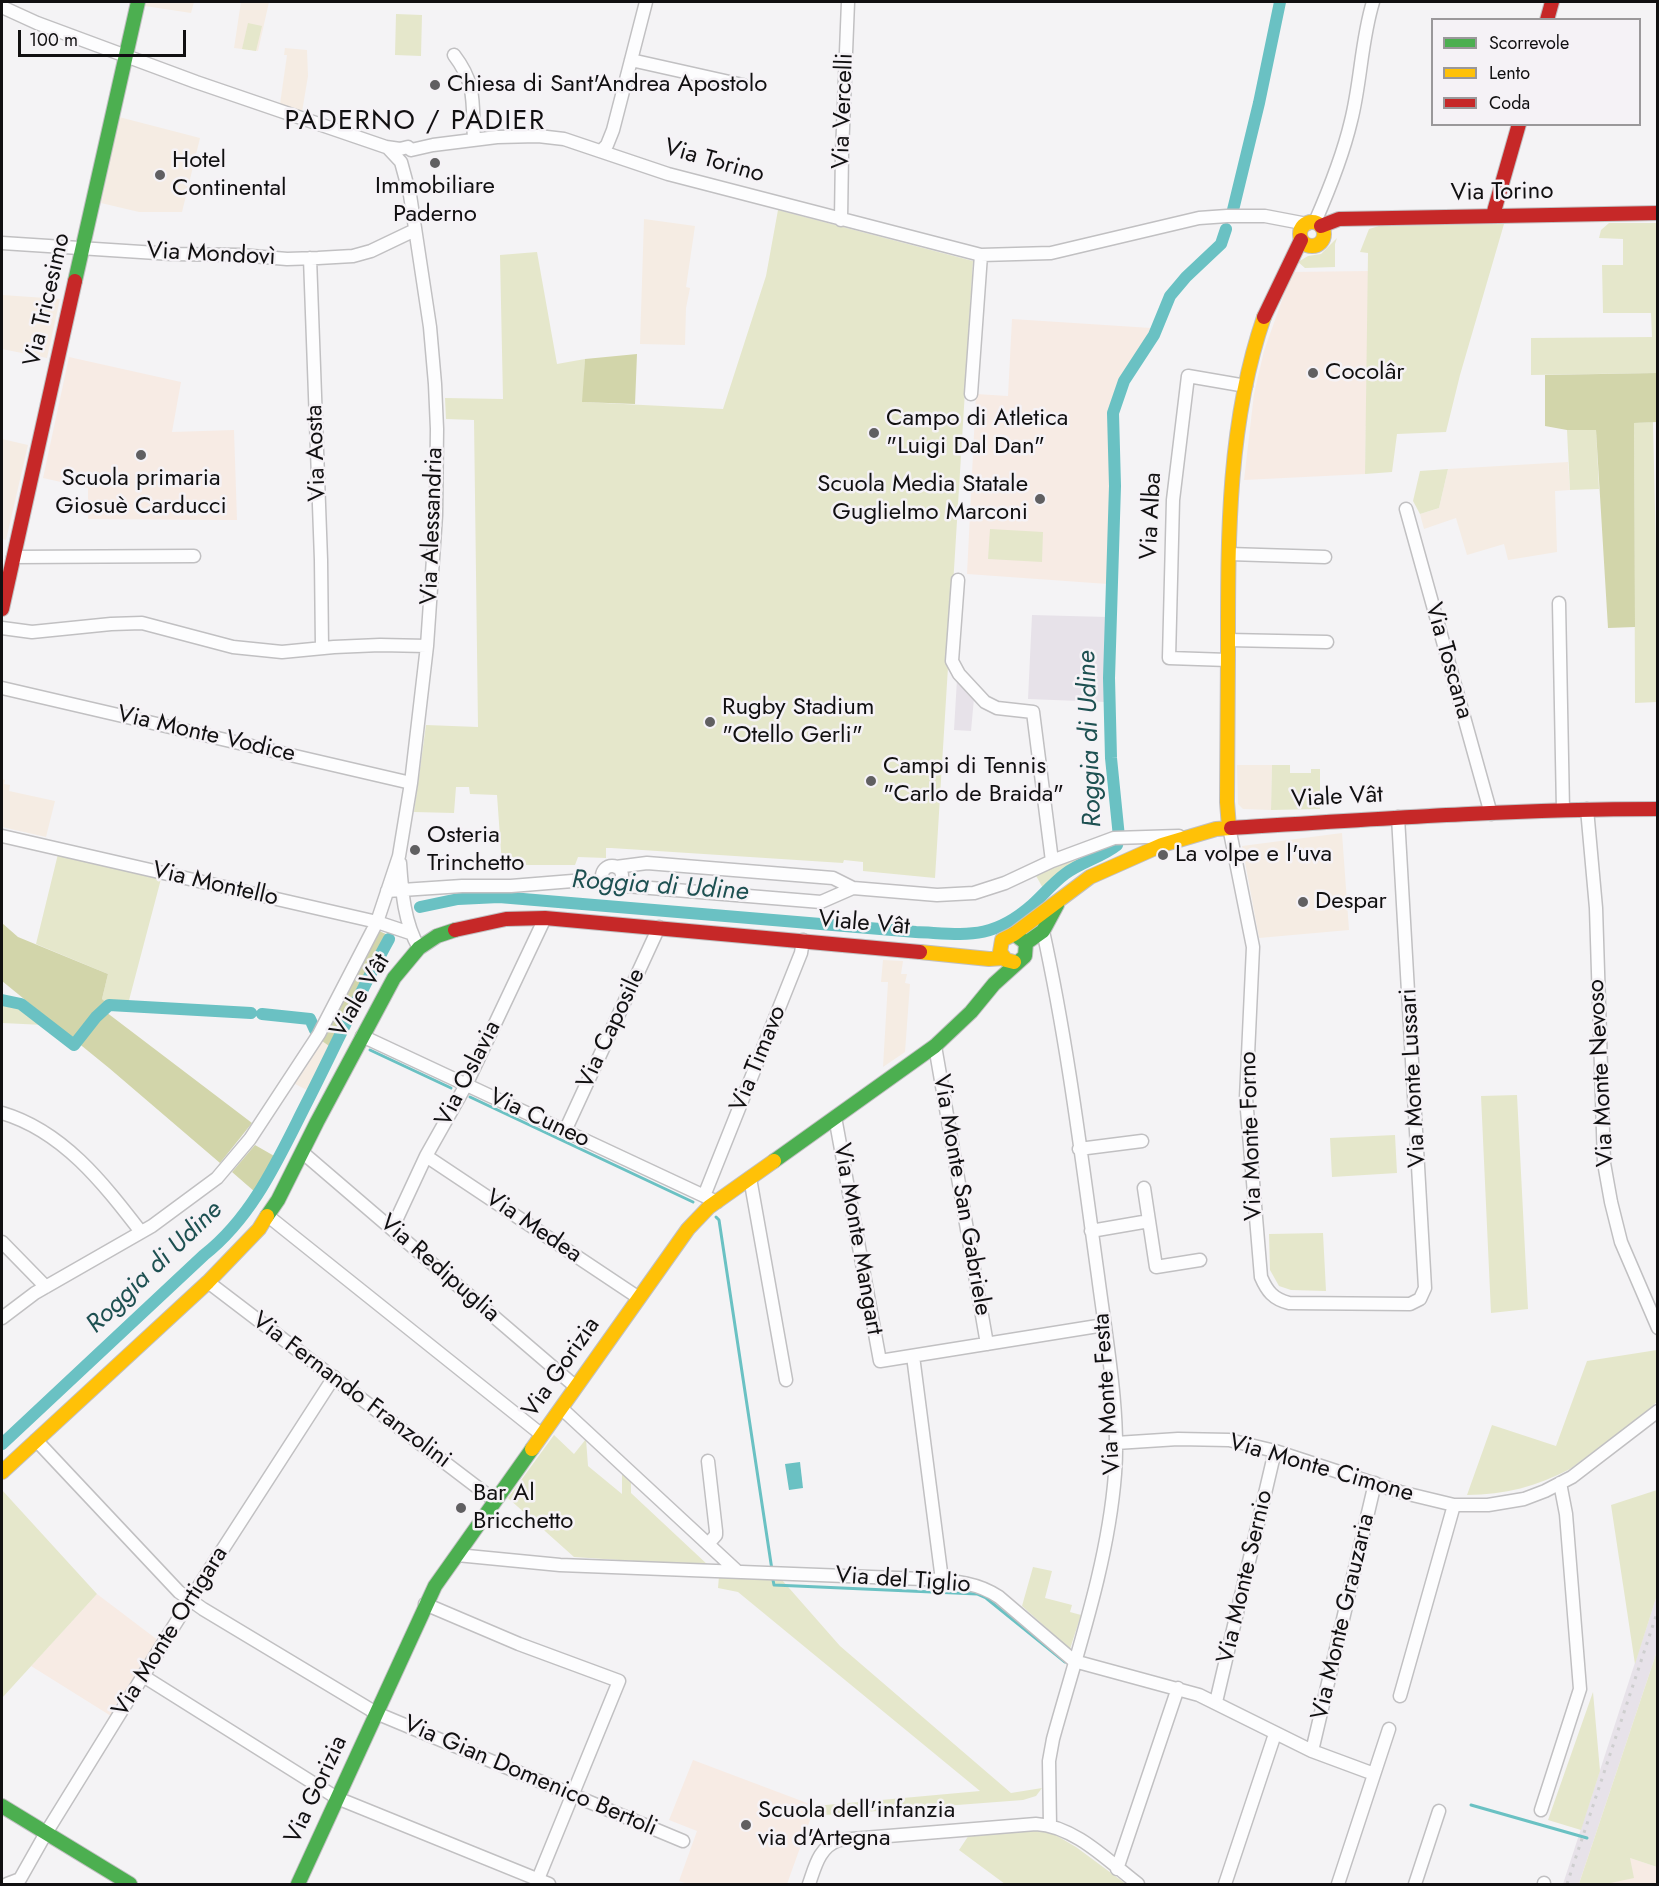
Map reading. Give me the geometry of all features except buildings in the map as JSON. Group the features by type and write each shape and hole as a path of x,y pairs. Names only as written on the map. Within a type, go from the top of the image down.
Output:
{"main road":[{"name":"Via Tricesimo","path":"2,609 138,2"},
{"path":"1548,18 1552,2"},
{"path":"1493,215 1502,192 1519,126"},
{"name":"Via Torino","path":"1311,232 1347,219 1658,213"},
{"path":"1229,827 1227,802 1228,640 1232,487 1246,386 1259,333 1267,310 1311,232"},
{"path":"1651,808 1658,800"},
{"name":"Viale Vât","path":"946,954 1000,944 1005,937 1014,934 1090,877 1189,835 1229,827 1398,817 1651,808"},
{"name":"Viale Vât","path":"2,1472 208,1282 250,1239 268,1216 394,978 419,948 437,936 467,926 506,919 545,918 803,940 989,959 1016,956 1043,931 1058,902"},
{"path":"1000,944 1000,952 1016,956 1019,936 1014,934"},
{"name":"Via Gorizia","path":"298,1884 425,1604 494,1500 688,1228 717,1202 935,1046 970,1012 1016,956"},
{"path":"2,1806 130,1884"}],"street":[{"path":"601,151 607,145 613,130 646,2"},
{"name":"Via Vercelli","path":"841,220 848,2"},
{"path":"1311,232 1324,201 1351,120 1373,2"},
{"path":"2,7 38,23 248,100 386,147 405,156"},
{"path":"454,55 465,69 471,84 474,140"},
{"path":"631,60 743,85"},
{"name":"Via Torino","path":"405,156 433,145 520,136 556,137 668,174 981,255 1051,254 1199,218 1247,215 1279,218 1311,232"},
{"name":"Via Alessandria","path":"2,1318 46,1287 141,1232 189,1201 217,1178 250,1139 319,1034 377,922 399,856 411,783 427,646 436,514 435,384 430,327 405,156"},
{"name":"Via Mondovì","path":"2,243 310,258 353,256 393,242 415,230"},
{"path":"971,394 981,255"},
{"name":"Via Aosta","path":"310,258 321,548 322,648"},
{"name":"Via Alba","path":"1228,660 1169,658 1173,500 1188,376 1246,386"},
{"name":"Via Toscana","path":"1406,509 1491,814"},
{"path":"1229,554 1325,557"},
{"path":"13,557 194,556"},
{"path":"958,580 952,661 965,682 985,702 997,708 1033,712 1052,861"},
{"path":"1559,603 1563,810"},
{"path":"2,628 32,632 142,623 232,647 282,652 380,645 427,646"},
{"path":"1228,640 1327,642"},
{"name":"Via Monte Vodice","path":"2,688 411,783"},
{"name":"Via Monte Nevoso","path":"1587,809 1596,908 1604,1163 1621,1242 1658,1328"},
{"name":"Via Monte Lussari","path":"1383,1304 1415,1302 1420,1299 1425,1288 1398,817"},
{"name":"Via Monte Forno","path":"1229,827 1253,947 1246,1098 1261,1277 1272,1295 1280,1301 1289,1303 1383,1304"},
{"path":"585,880 611,868 647,863 828,877 852,888 937,894 974,893 1005,883 1052,861 1119,837 1189,835"},
{"name":"Via Montello","path":"2,836 377,922 410,933"},
{"name":"Via Alessandria","path":"399,856 402,890 410,933"},
{"path":"610,885 619,882 621,876 611,868"},
{"path":"828,877 835,887 832,897"},
{"path":"387,891 462,886 511,886 585,880 610,885 821,902 852,888"},
{"name":"Via Oslavia","path":"392,1229 426,1156 466,1085 545,918"},
{"name":"Via Caposile","path":"564,1131 659,927"},
{"name":"Via Monte Festa","path":"1043,931 1091,1231 1104,1325 1116,1443 1116,1472 1110,1525 1049,1761 1050,1826"},
{"path":"410,933 419,948"},
{"name":"Via Timavo","path":"704,1196 801,953 803,940"},
{"path":"1016,956 1035,944 1048,955"},
{"name":"Via Cuneo","path":"362,1036 717,1202"},
{"name":"Via Monte San Gabriele","path":"935,1046 987,1344"},
{"path":"2,1113 43,1130 66,1148 111,1193 141,1232"},
{"name":"Via Monte Mangart","path":"835,1117 880,1361 913,1356"},
{"path":"1079,1149 1142,1141"},
{"name":"Via Redipuglia","path":"302,1152 576,1387"},
{"name":"Via Medea","path":"426,1156 639,1298"},
{"path":"711,1177 717,1202"},
{"path":"750,1178 786,1380"},
{"path":"1144,1188 1156,1267 1200,1260"},
{"path":"268,1216 542,1435"},
{"path":"1091,1231 1149,1221"},
{"path":"2,1242 46,1287"},
{"name":"Via Fernando Franzolini","path":"208,1282 494,1500"},
{"path":"942,1580 913,1356 1104,1325"},
{"name":"Via Monte Ortigara","path":"7,1884 21,1882 46,1833 190,1600 334,1377"},
{"path":"561,1408 738,1572"},
{"name":"Via Monte Cimone","path":"1116,1443 1178,1439 1229,1440 1275,1451 1400,1492 1454,1505 1488,1505 1524,1499 1560,1483 1596,1459 1658,1411"},
{"name":"Via Gian Domenico Bertoli","path":"36,1440 179,1592 190,1600 376,1713 683,1841"},
{"name":"Via Monte Sernio","path":"1216,1702 1275,1451"},
{"path":"708,1461 716,1534 708,1544"},
{"name":"Via Monte Grauzaria","path":"1312,1751 1375,1483"},
{"path":"1541,1810 1580,1689 1566,1514 1560,1483"},
{"path":"1400,1696 1454,1505"},
{"name":"Via del Tiglio","path":"457,1556 549,1564 942,1580 968,1583 990,1590 1074,1661 1178,1688 1216,1702 1312,1751 1374,1774"},
{"path":"143,1676 337,1798 541,1883 619,1681 519,1644 425,1604"},
{"path":"1117,1869 1178,1688"},
{"path":"1338,1884 1389,1729"},
{"path":"1225,1884 1275,1734"},
{"path":"1415,1884 1439,1810"},
{"path":"808,1884 820,1855 829,1845 844,1839 1036,1824 1050,1826 1072,1835 1138,1884"}],"shaded area":[{"path":"146,2 194,2 191,13 145,6"},
{"path":"241,2 269,2 258,51 234,48"},
{"path":"285,48 307,50 308,76 302,112 280,104 287,55 284,55"},
{"path":"119,117 200,138 182,212 139,212 101,203"},
{"path":"644,219 695,226 686,287 690,288 686,308 685,345 640,344"},
{"name":"Cocolâr","path":"1369,271 1365,474 1244,480 1254,394 1264,351 1292,272"},
{"path":"2,295 60,299 47,358 2,349"},
{"name":"Scuola Media Statale Guglielmo Marconi","path":"1012,319 1151,328 1113,404 1110,424 1108,584 967,574 976,394 1008,396"},
{"name":"Scuola primaria Giosuè Carducci","path":"69,357 181,382 172,432 234,430 237,520 88,519 88,488 43,478"},
{"path":"2,439 28,445 6,540 2,539"},
{"path":"1568,462 1570,490 1555,491 1557,552 1508,560 1504,544 1467,555 1456,518 1424,529 1420,514 1439,508 1448,469"},
{"path":"1032,615 1108,617 1105,702 1028,699"},
{"path":"957,679 974,698 971,731 954,730"},
{"path":"1237,765 1272,765 1271,810 1243,809 1238,804"},
{"path":"2,779 5,780 4,784 10,785 9,791 55,801 46,837 2,827"},
{"path":"1342,833 1349,930 1259,938 1242,846"},
{"path":"883,960 903,961 901,974 907,974 905,983 910,984 905,1052 883,1067 888,982 881,982"},
{"path":"322,1041 329,1046 307,1090 293,1083"},
{"path":"97,1594 159,1641 111,1716 31,1666"},
{"path":"1657,1595 1657,1651 1579,1884 1563,1884"},
{"name":"Scuola dell'infanzia via d'Artegna","path":"693,1760 815,1806 787,1884 688,1884 679,1881 697,1831 669,1820"},
{"path":"1592,1845 1657,1867 1657,1884 1579,1884"}],"green space":[{"path":"396,14 422,15 421,56 395,55"},
{"path":"248,23 262,26 256,51 242,49"},
{"path":"778,210 973,261 935,878 863,871 863,862 844,860 843,863 611,848 606,848 606,858 578,857 575,865 502,865 497,795 470,794 469,787 456,787 454,813 414,812 426,725 478,727 474,420 446,419 445,398 503,399 500,255 537,252 557,364 585,359 583,402 723,409 766,276"},
{"path":"1609,223 1657,223 1657,373 1531,375 1531,338 1652,337 1651,313 1603,313 1602,265 1623,265 1623,239 1599,238 1601,230"},
{"path":"1504,224 1460,375 1446,432 1397,434 1392,472 1365,474 1368,253 1360,252 1369,229 1379,226"},
{"path":"1337,238 1335,267 1305,268 1298,262 1308,256 1321,254"},
{"path":"637,354 635,404 582,402 585,359"},
{"path":"1657,373 1657,422 1634,423 1635,627 1608,628 1596,430 1567,430 1545,426 1545,375"},
{"path":"1653,422 1657,702 1635,703 1634,423"},
{"path":"1596,429 1599,489 1570,490 1567,430"},
{"path":"1448,469 1439,508 1420,514 1413,501 1420,471"},
{"path":"990,529 1043,532 1042,562 988,559"},
{"path":"1272,765 1290,765 1290,773 1311,773 1311,769 1320,769 1320,809 1271,810"},
{"path":"1114,842 1080,858 1044,890 1035,874"},
{"path":"58,854 161,879 128,1004 107,1003 102,999 108,974 36,944"},
{"path":"2,923 18,937 108,974 102,999 107,1003 102,1009 252,1123 220,1163 2,981"},
{"path":"377,930 388,935 329,1046 322,1041"},
{"path":"2,1001 20,1005 44,1025 2,1023"},
{"path":"1517,1095 1528,1309 1491,1313 1481,1096"},
{"path":"1395,1135 1397,1173 1332,1177 1330,1138"},
{"path":"255,1145 276,1157 255,1192 232,1172"},
{"path":"1323,1233 1326,1291 1291,1290 1279,1286 1270,1270 1269,1234"},
{"path":"1657,1350 1657,1401 1652,1408 1570,1469 1558,1475 1533,1485 1508,1491 1467,1495 1492,1425 1556,1446 1587,1361"},
{"path":"554,1435 574,1454 586,1439 588,1466 622,1494 622,1473 631,1481 631,1493 709,1566 574,1557 508,1498"},
{"path":"2,1490 97,1594 2,1698"},
{"path":"1657,1490 1657,1595 1635,1664 1611,1505"},
{"path":"1033,1567 1052,1571 1045,1598 1072,1605 1070,1612 1081,1615 1070,1649 1022,1606"},
{"path":"719,1576 782,1580 840,1646 1011,1793 1042,1788 1036,1796 1023,1800 812,1816 815,1806 980,1791 738,1592 718,1588"},
{"path":"1657,1651 1657,1867 1630,1858 1634,1878 1606,1884 1579,1884"},
{"path":"1593,1692 1600,1771 1581,1830 1548,1820"},
{"path":"1029,1828 1047,1830 1076,1847 1126,1884 1005,1884 959,1850 969,1835"}],"water":[{"path":"800,1462 803,1488 789,1490 785,1464"}],"waterway":[{"name":"Roggia di Udine","path":"1233,210 1280,2"},
{"name":"Roggia di Udine","path":"420,907 458,899 499,897 916,932 977,933 1003,925 1017,917 1065,874 1117,845 1119,837 1111,758 1109,678 1115,486 1113,413 1124,381 1154,335 1170,296 1186,277 1221,244 1226,229"},
{"name":"Roggia di Udine","path":"2,1444 235,1225 260,1190 281,1153 389,939"},
{"path":"2,1000 21,1004 74,1045 96,1017 109,1005 251,1013"},
{"path":"262,1014 310,1019 315,1030"},
{"name":"Roggia di Udine","path":"337,1041 341,1042"},
{"path":"370,1050 451,1088"},
{"path":"470,1097 693,1202"},
{"path":"716,1217 719,1220 772,1570"},
{"path":"773,1580 774,1585 977,1594 986,1598 1065,1662"},
{"path":"1471,1805 1587,1838"}],"railway":[{"path":"1567,1884 1658,1610"}],"traffic: fast":[{"path":"75,281 138,2"},
{"path":"1026,943 1043,931 1057,905"},
{"path":"267,1216 278,1200 394,978 419,948 437,936 455,930"},
{"path":"774,1161 935,1046 971,1012 994,984 1025,956 1026,943 1014,934"},
{"path":"298,1884 435,1586 532,1449"},
{"path":"2,1806 130,1884"}],"traffic: slow":[{"path":"1312,222 1321,225 1324,234 1321,243 1312,246 1303,243 1300,234 1303,225 1312,222"},
{"path":"1229,827 1227,802 1228,609 1232,482 1243,399 1264,317"},
{"path":"1014,962 1006,960 1000,952 1002,940 1014,934 1090,877 1162,845 1216,829 1231,828"},
{"path":"920,952 989,959 1004,958"},
{"path":"532,1449 688,1229 709,1207 774,1161"},
{"path":"2,1472 208,1282 259,1229 267,1216"}],"traffic: jam":[{"path":"1548,18 1552,2"},
{"path":"1493,215 1518,126"},
{"path":"1321,226 1339,219 1658,213"},
{"path":"1264,317 1301,240"},
{"path":"2,609 75,281"},
{"path":"1231,828 1497,813 1658,809"},
{"path":"455,930 506,919 545,918 920,952"}],"place":[{"name":"Chiesa di Sant'Andrea Apostolo","path":"435,85"},
{"name":"Immobiliare Paderno","path":"435,163"},
{"name":"Hotel Continental","path":"160,175"},
{"name":"Cocolâr","path":"1313,373"},
{"name":"Campo di Atletica \"Luigi Dal Dan\"","path":"874,433"},
{"name":"Scuola primaria Giosuè Carducci","path":"141,455"},
{"name":"Scuola Media Statale Guglielmo Marconi","path":"1040,499"},
{"name":"Rugby Stadium \"Otello Gerli\"","path":"710,722"},
{"name":"Campi di Tennis \"Carlo de Braida\"","path":"871,781"},
{"name":"Osteria Trinchetto","path":"415,850"},
{"name":"La volpe e l'uva","path":"1163,855"},
{"name":"Despar","path":"1303,902"},
{"name":"Bar Al Bricchetto","path":"461,1508"},
{"name":"Scuola dell'infanzia via d'Artegna","path":"746,1825"}],"district":[{"name":"PADERNO / PADIER","path":"415,122"}]}
